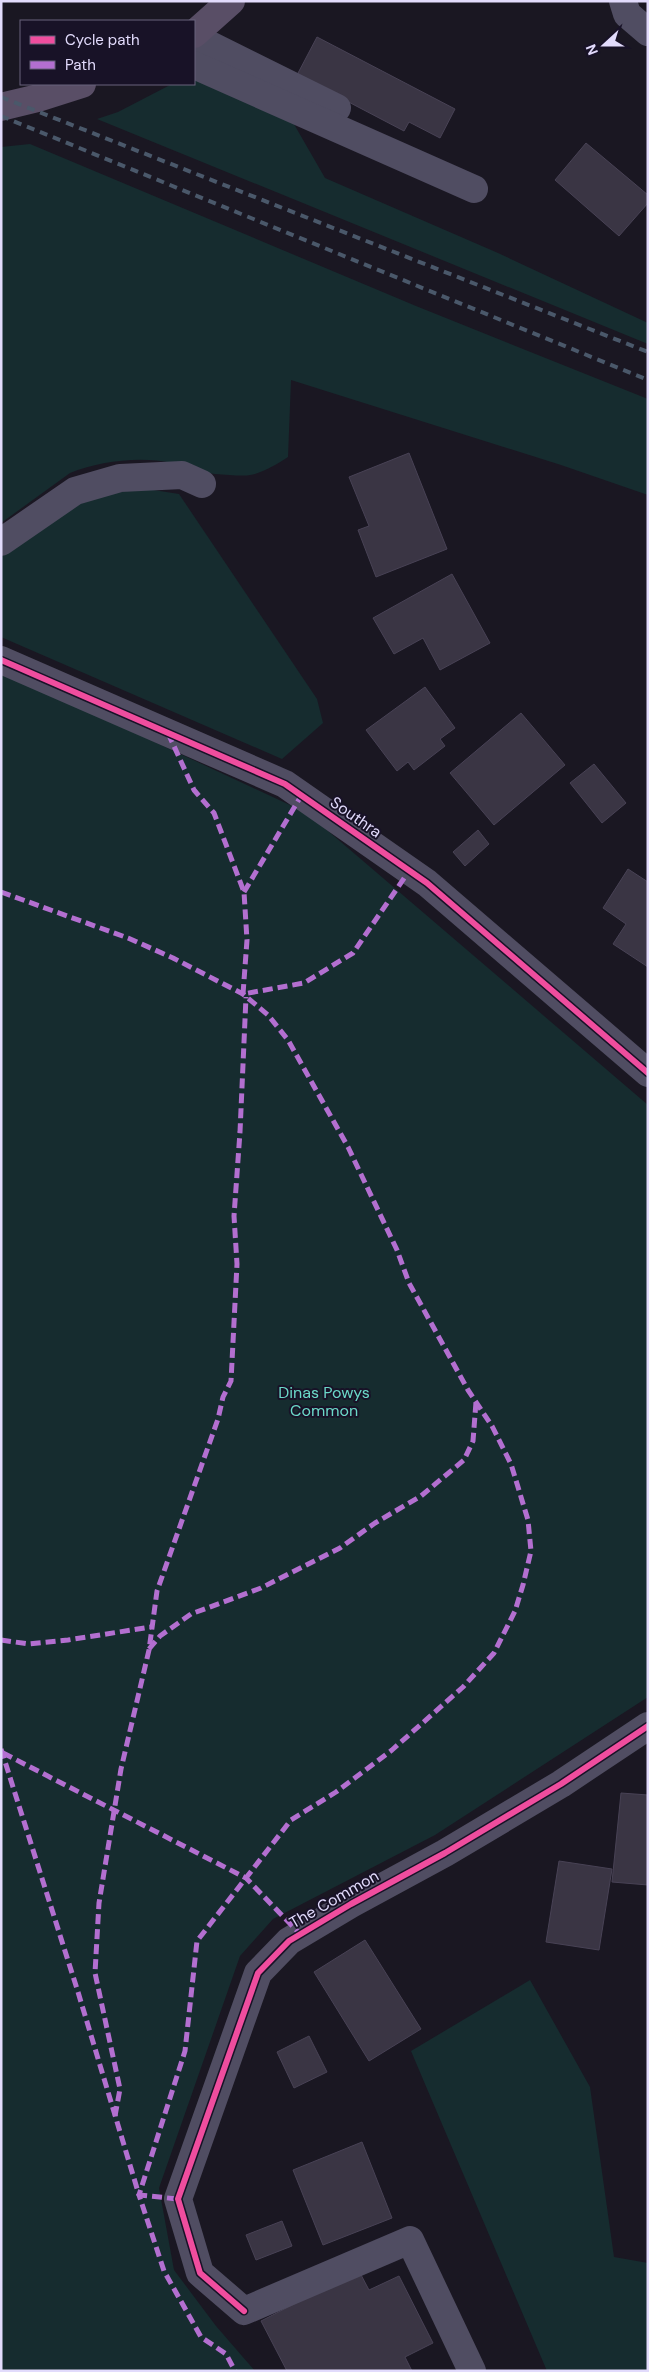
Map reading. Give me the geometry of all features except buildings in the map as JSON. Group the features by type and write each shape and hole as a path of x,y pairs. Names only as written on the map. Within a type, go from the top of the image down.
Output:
{"main road":[{"path":"195,34 231,1"},
{"path":"1,107 79,85"}],"street":[{"path":"623,1 627,14 648,32"},
{"path":"195,36 338,108"},
{"path":"195,66 474,189"},
{"path":"1,542 75,491 120,478 182,475 202,484"},
{"name":"Southra","path":"1,660 285,784 427,883 648,1073"},
{"name":"The Common","path":"472,2371 410,2240 244,2311 200,2273 178,2199 258,1973 289,1941 536,1799 648,1726"}],"green space":[{"path":"195,76 287,112 325,178 498,253 648,323 648,344 97,119 118,112 170,85 195,85"},
{"path":"30,144 416,306 648,399 648,495 561,465 291,380 288,457 270,468 255,474 239,476 193,471 175,464 147,460 120,461 94,465 70,473 1,523 1,147"},
{"path":"141,488 179,494 317,699 323,723 282,759 1,637 1,557 84,499"},
{"name":"Dinas Powys Common","path":"1,673 43,690 307,813 648,1105 648,1697 435,1835 273,1919 240,1956 159,2188 174,2270 216,2326 255,2371 1,2371"},
{"path":"530,1980 590,2087 614,2257 648,2263 648,2371 547,2371 411,2051"}],"railway":[{"path":"1,97 648,352"},
{"path":"1,116 648,380"}],"marked path":[{"path":"168,733 194,790 214,813 244,892 247,940 243,994 304,983 353,953 409,871"},
{"path":"244,892 301,796"},
{"path":"1,892 128,938 173,958 243,994 268,1015 288,1040 348,1147 397,1250 409,1283 468,1390 492,1426 511,1464 528,1520 531,1551 523,1585 515,1611 494,1653 463,1687 392,1750 336,1792 291,1820 197,1941 185,2051 139,2195 164,2271 201,2337 226,2354 235,2371"},
{"path":"115,2116 120,2089 95,1973 99,1903 121,1769 149,1650 157,1591 218,1419 223,1397 231,1381 237,1264 234,1216 246,997"},
{"path":"149,1649 160,1636 191,1614 261,1588 340,1548 375,1523 421,1496 464,1460 473,1441 476,1402"},
{"path":"1,1640 29,1644 151,1627"},
{"path":"1,1749 78,1992 139,2195 178,2199"},
{"path":"3,1753 246,1878 300,1934"}],"cycle path":[{"path":"1,660 285,784 427,883 648,1073"},
{"path":"244,2311 200,2273 178,2199 258,1973 289,1941 351,1904 445,1853 561,1784 648,1726"}]}
